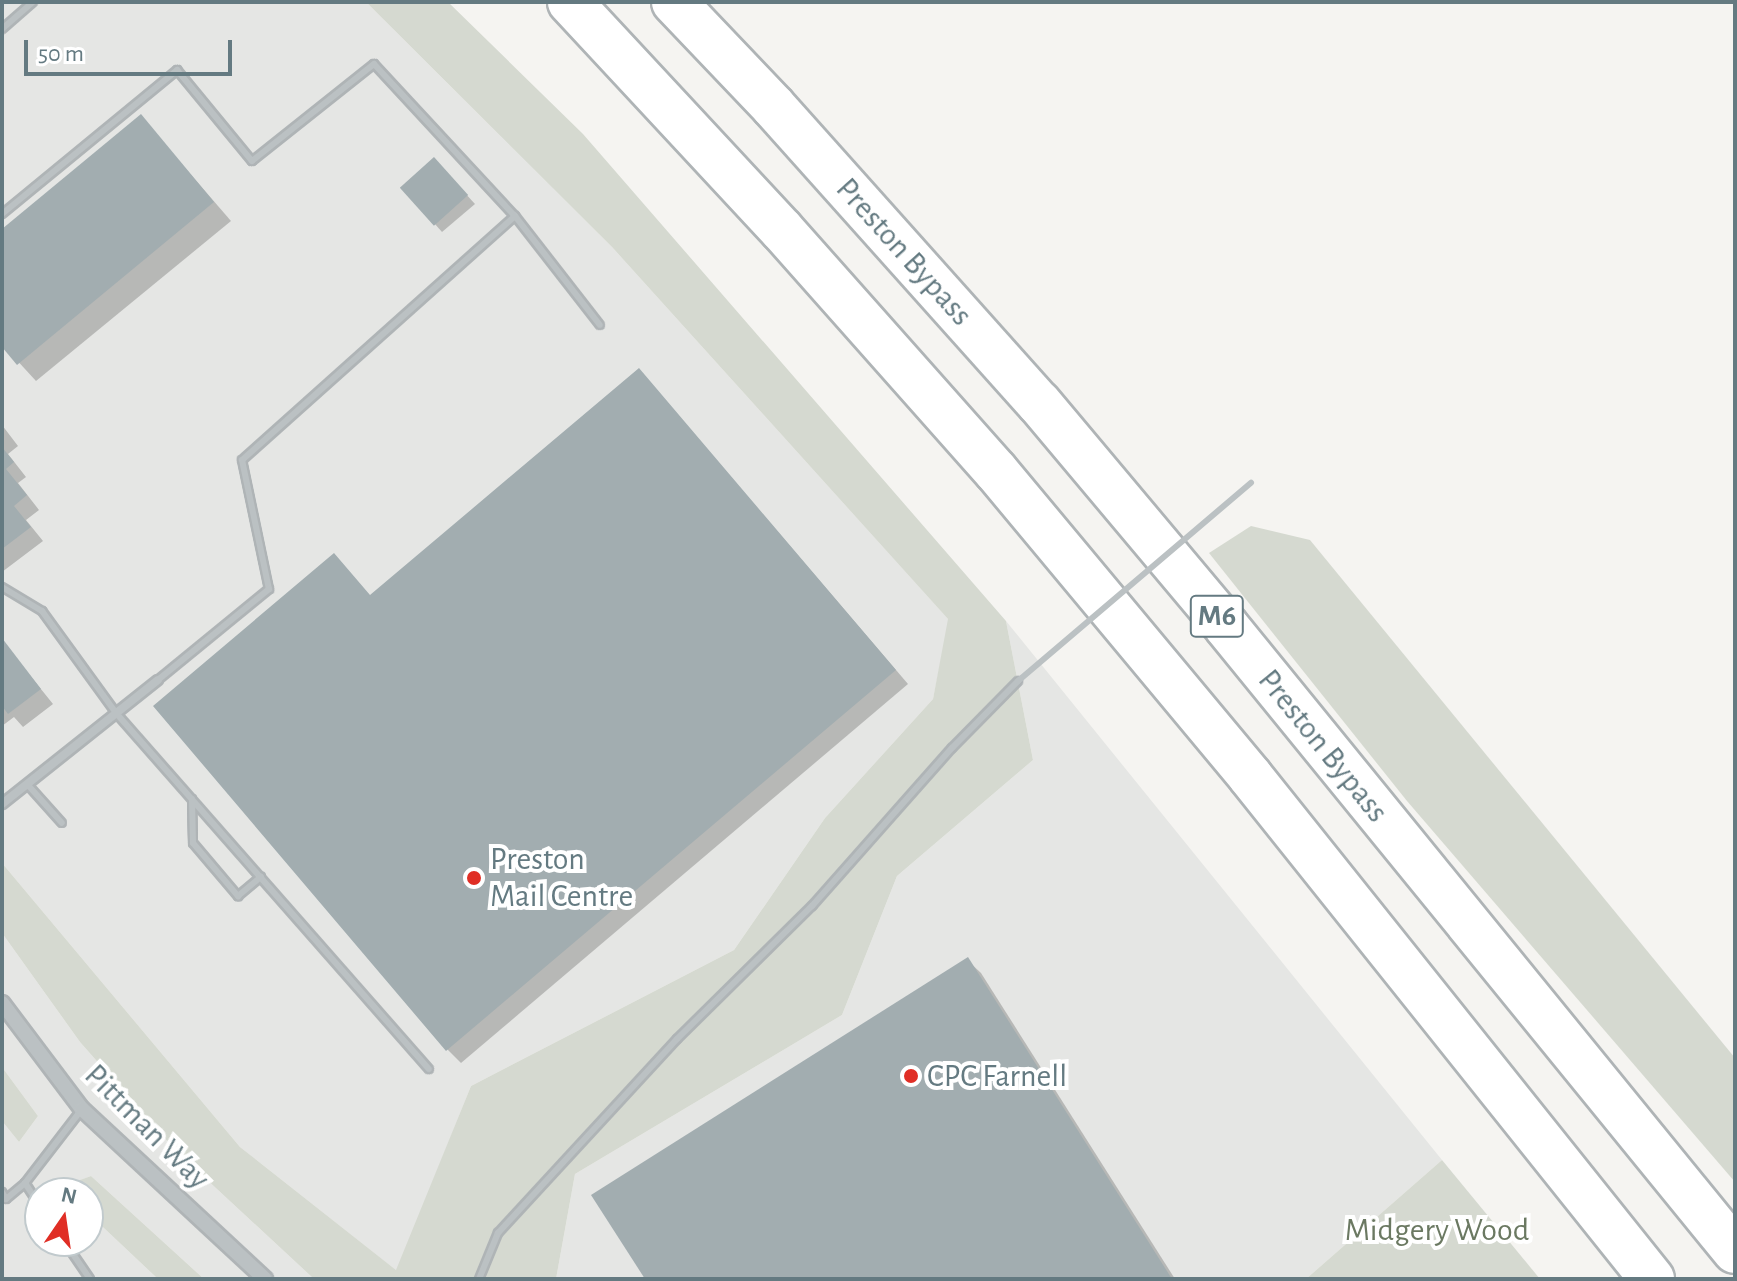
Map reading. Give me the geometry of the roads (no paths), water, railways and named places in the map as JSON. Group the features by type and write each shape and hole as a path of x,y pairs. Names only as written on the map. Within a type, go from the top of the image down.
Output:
{"highway":[{"path":"560,2 603,38"},
{"name":"M6","path":"570,2 782,230 996,471 1250,776 1652,1279"},
{"name":"Preston Bypass","path":"674,2 773,106 1039,403 1226,626 1735,1251"}],"street":[{"path":"2,804 158,680"},
{"name":"Pittman Way","path":"2,1003 82,1109 265,1279"}],"lane":[{"path":"2,29 33,2"},
{"path":"2,214 177,70 252,161 374,64 515,216 600,325"},
{"path":"158,680 269,589 242,460 515,216"},
{"path":"479,1279 498,1233 677,1039 812,906 952,748 1018,681 1251,483"},
{"path":"2,587 42,611 116,713 429,1069"},
{"path":"27,784 62,823"},
{"path":"192,799 193,843 238,896 261,877"},
{"path":"30,1177 82,1109"},
{"path":"2,1192 6,1199 24,1184"},
{"path":"75,1257 90,1279"}],"place":[{"name":"Preston Mail Centre","path":"474,878"},
{"name":"CPC Farnell","path":"911,1076"}],"park label":[{"name":"Midgery Wood","path":"1437,1230"}]}
